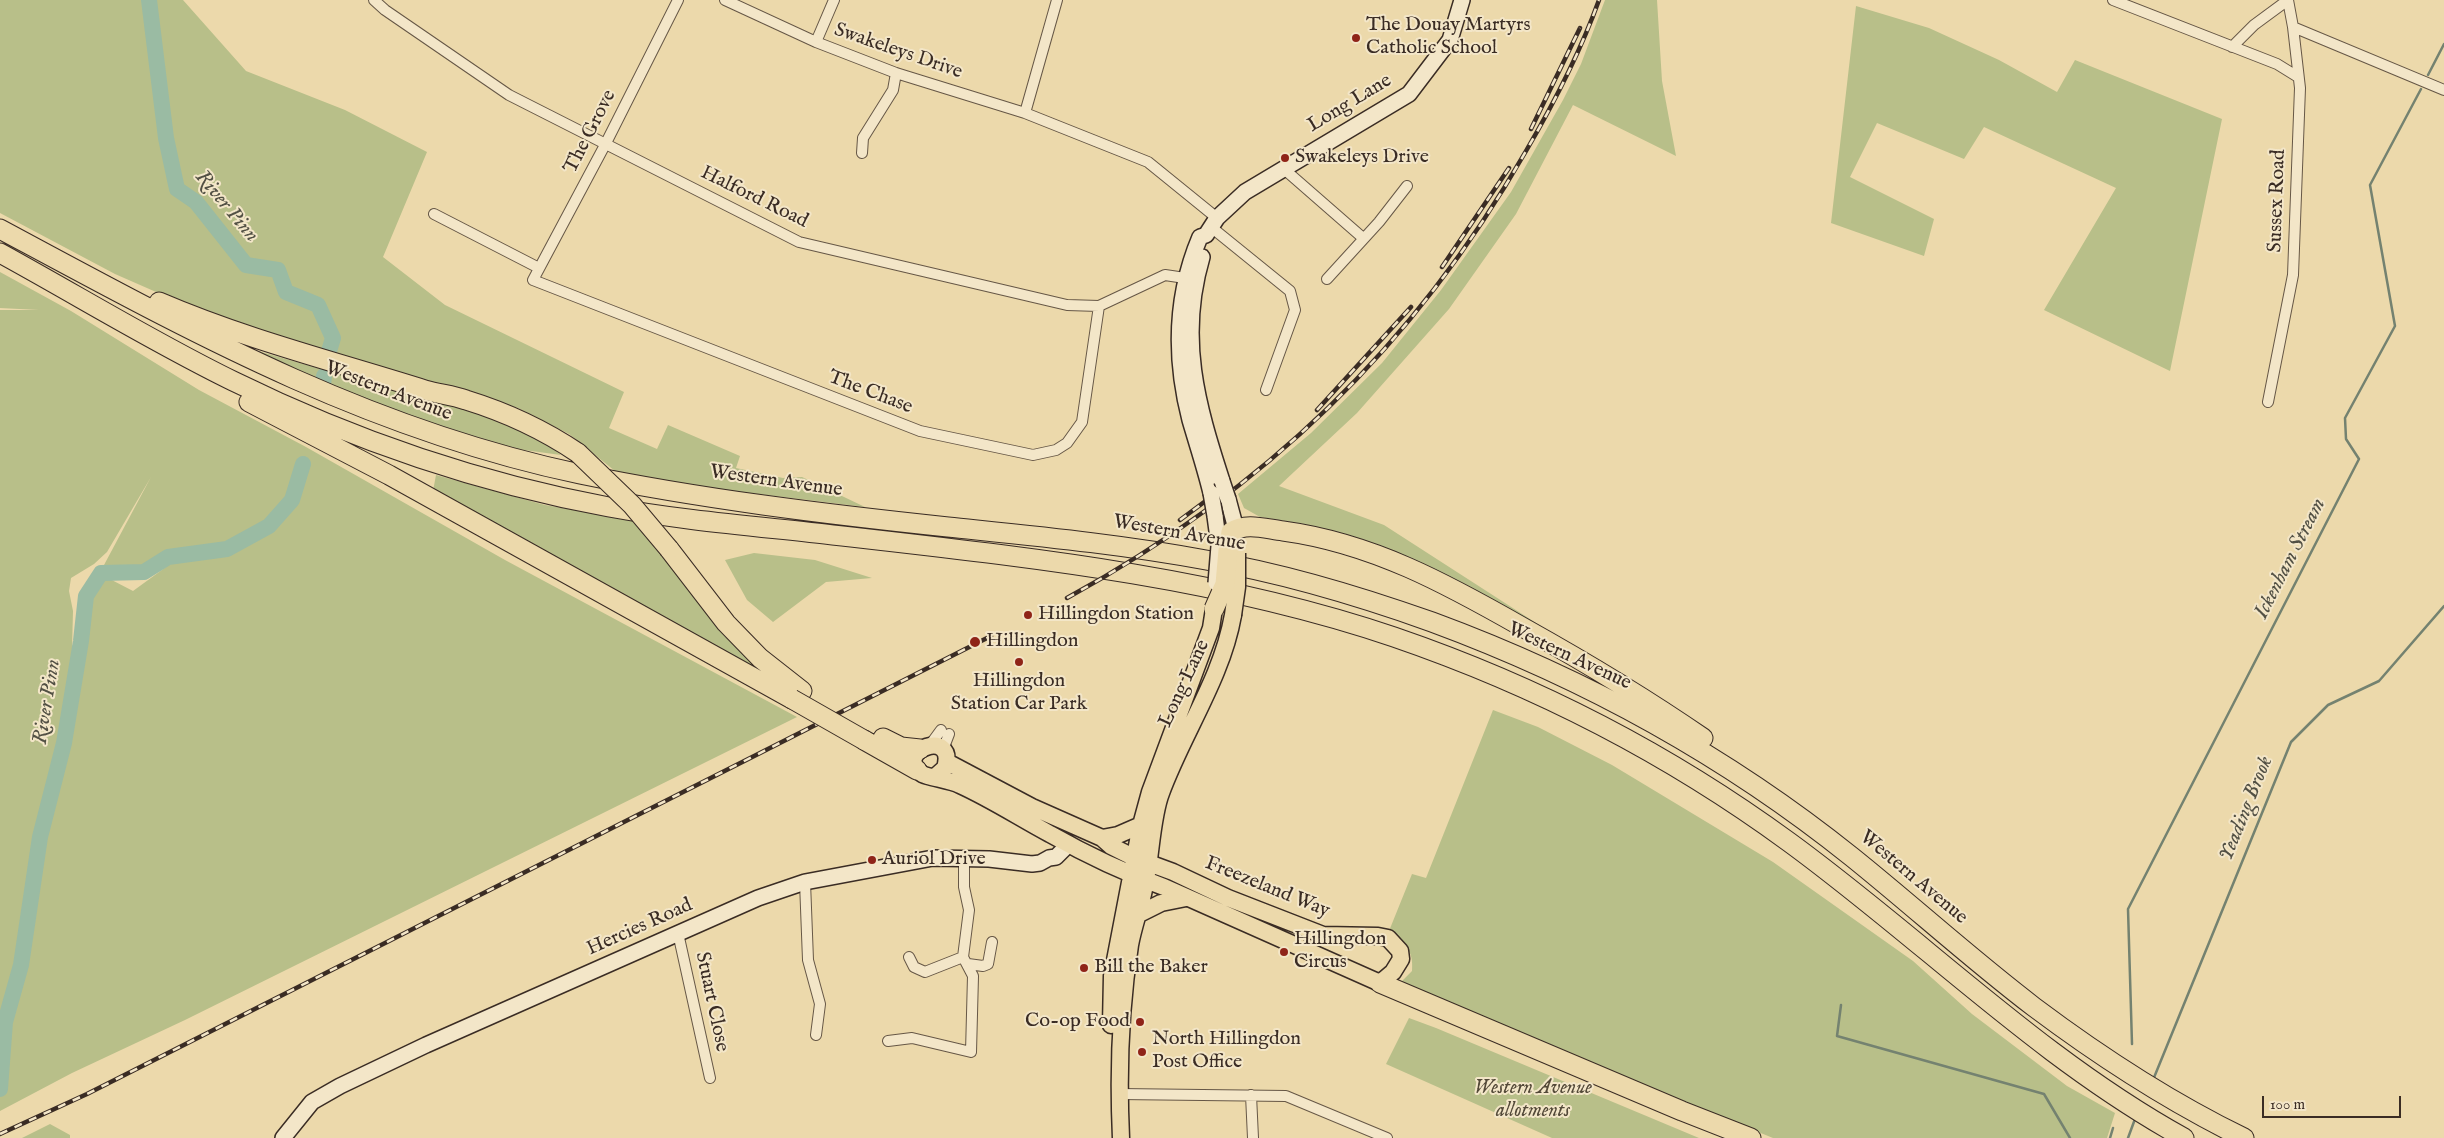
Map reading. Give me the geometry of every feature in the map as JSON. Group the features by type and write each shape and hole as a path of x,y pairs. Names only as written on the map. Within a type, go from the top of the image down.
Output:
{"highway":[{"path":"0,228 211,324 432,392 465,400 535,428 559,440 578,454 632,505 669,549 726,623 797,695"},
{"name":"Western Avenue","path":"0,228 164,318 255,363 367,411 442,438 527,462 640,485 748,502 1085,542 1210,560 1373,602 1430,621 1506,652 1606,698 1697,747 1750,781 1852,856 2036,1008 2168,1096 2244,1138"},
{"path":"8,257 123,331 234,394 797,695 868,736 918,770"},
{"path":"8,257 190,359 276,402 392,448 471,474 614,508 966,550 1175,581 1269,600 1392,637 1490,674 1594,720 1682,769 1788,841 1978,994 2105,1091 2184,1138"},
{"path":"1214,610 1225,584 1229,536 1236,529 1252,526 1321,537 1376,553 1447,585 1588,664 1656,706 1761,779 1802,819"},
{"path":"868,736 895,745 935,752"},
{"path":"1380,983 1751,1138"}],"main road":[{"name":"Long Lane","path":"1236,529 1230,504 1216,484 1190,419 1181,372 1180,316 1185,278 1200,237 1245,192 1409,94 1450,40 1462,0"},
{"name":"Long Lane","path":"1119,1094 1114,1074 1111,1047 1112,976 1160,796 1177,752 1221,662 1230,636 1237,587 1228,550 1215,516 1216,484 1200,408 1190,343 1192,295 1211,227"},
{"name":"Long Lane","path":"1121,1138 1119,1094 1122,1008 1130,944 1138,915 1142,825 1150,792 1205,646 1214,610"},
{"path":"935,752 1032,807 1102,838 1140,869 1069,844 975,792 936,776 922,775 918,770 915,759 935,752"},
{"path":"935,752 945,768 936,776"},
{"path":"1102,838 1118,836 1142,825"},
{"path":"1049,858 1045,852 1050,834"},
{"name":"Hercies Road","path":"283,1138 312,1102 340,1086 426,1045 758,898 806,882 933,858 1040,863 1049,858 1056,857 1069,844"},
{"name":"Freezeland Way","path":"1140,869 1173,872 1236,901 1323,935 1378,936 1388,938 1400,951 1401,959 1393,972 1380,983 1186,898 1140,869"},
{"path":"1138,915 1161,903 1186,898"}],"street":[{"name":"Halford Road","path":"374,0 385,10 509,95 799,242 1067,305 1099,306 1158,277 1172,275 1185,278"},
{"name":"The Grove","path":"533,280 606,143 678,0"},
{"name":"Swakeleys Drive","path":"725,0 816,42 896,72 1025,113 1148,162 1211,227 1290,291 1295,310 1266,390"},
{"path":"816,42 834,0"},
{"path":"1025,113 1057,0"},
{"path":"2113,0 2277,64 2298,77"},
{"path":"2232,47 2268,13 2288,0"},
{"name":"Sussex Road","path":"2268,402 2292,275 2300,88 2288,0"},
{"path":"2293,27 2444,90"},
{"path":"2277,64 2297,62"},
{"path":"862,153 863,138 893,90 896,72"},
{"path":"1284,168 1364,238"},
{"path":"1327,279 1379,222 1407,186"},
{"path":"434,214 539,268"},
{"name":"The Chase","path":"533,280 920,431 1033,455 1056,450 1067,443 1082,422 1099,306"},
{"path":"945,732 944,747 935,752 945,732"},
{"path":"888,1041 912,1038 970,1052 973,976 965,961 969,910 964,887 964,858"},
{"path":"806,882 808,960 820,1004 816,1036"},
{"name":"Stuart Close","path":"678,933 710,1078"},
{"path":"909,958 914,967 925,972 965,961 983,966 988,964 992,942"},
{"path":"1119,1094 1286,1096 1387,1138"},
{"path":"1251,1095 1253,1138"}],"green space":[{"path":"0,0 183,0 246,71 345,110 427,152 383,257 445,305 624,392 609,428 657,449 668,425 740,456 736,468 783,478 802,477 865,507 701,487 615,471 569,434 518,408 279,339 220,320 115,274 0,213"},
{"path":"1605,0 1657,0 1662,81 1676,156 1573,105 1516,214 1449,309 1357,413 1279,486 1384,525 1595,661 1450,577 1379,545 1304,524 1260,517 1244,508 1238,494 1311,433 1382,363 1441,290 1511,192 1581,64"},
{"path":"1856,6 1929,28 1999,60 2057,92 2075,60 2222,119 2170,371 2044,310 2116,188 1984,127 1964,159 1877,123 1850,177 1934,219 1924,256 1831,223"},
{"path":"0,272 71,311 199,390 306,447 505,560 797,717 185,1020 72,1073 0,1111 0,310 39,310 0,308","holes":["151,477 104,565 166,567 133,591 104,576 83,603 72,649 73,611 69,591 71,578 94,564 107,552"]},
{"path":"258,351 482,414 523,431 561,455 509,448 408,415 302,374"},
{"path":"436,475 545,505 631,520 667,558 760,670 433,491"},
{"path":"754,553 815,560 872,578 826,582 773,622 747,600 725,560"},
{"path":"1493,710 1538,727 1612,765 1773,862 1913,961 1972,1014 2067,1086 2115,1113 2107,1138 1773,1138 1398,985 1412,971 1411,957 1407,948 1389,931 1412,874 1426,878"},
{"name":"Western Avenue allotments","path":"1409,1018 1699,1138 1552,1138 1386,1064"},
{"path":"50,1124 70,1135 70,1138 22,1138"}],"waterway":[{"name":"River Pinn","path":"149,0 166,138 177,189 196,202 246,265 278,270 286,292 318,305 333,338 327,358"},
{"name":"Ickenham Stream","path":"2428,75 2444,44"},
{"name":"Ickenham Stream","path":"2132,1044 2128,909 2359,459 2346,439 2345,418 2395,326 2370,185 2421,89"},
{"name":"River Pinn","path":"323,385 324,376"},
{"name":"River Pinn","path":"0,1089 5,1022 21,965 40,837 64,743 81,641 86,596 101,573 144,572 168,557 227,549 269,526 292,500 303,464"},
{"name":"Yeading Brook","path":"2153,1080 2291,742 2328,705 2379,681 2444,606"},
{"path":"1841,1005 1837,1036 2044,1094 2070,1138"},
{"name":"Yeading Brook","path":"2128,1138 2135,1119"},
{"name":"Ickenham Stream","path":"2110,1138 2113,1128"}],"railway":[{"path":"1067,598 1139,556 1206,510 1269,461 1328,408 1383,350 1435,288 1482,222 1526,151 1566,77 1584,39 1599,0"},
{"path":"1531,129 1580,28"},
{"path":"1442,267 1509,168"},
{"path":"1317,410 1411,307"},
{"path":"1180,520 1223,488"},
{"path":"0,1134 87,1094 991,636"}],"place":[{"name":"The Douay Martyrs Catholic School","path":"1356,38"},
{"name":"Swakeleys Drive","path":"1285,158"},
{"name":"Hillingdon Station","path":"1028,615"},
{"name":"Hillingdon","path":"975,642"},
{"name":"Hillingdon Station Car Park","path":"1019,662"},
{"name":"Auriol Drive","path":"872,860"},
{"name":"Hillingdon Circus","path":"1284,952"},
{"name":"Bill the Baker","path":"1084,968"},
{"name":"Co-op Food","path":"1140,1022"},
{"name":"North Hillingdon Post Office","path":"1142,1052"}]}
